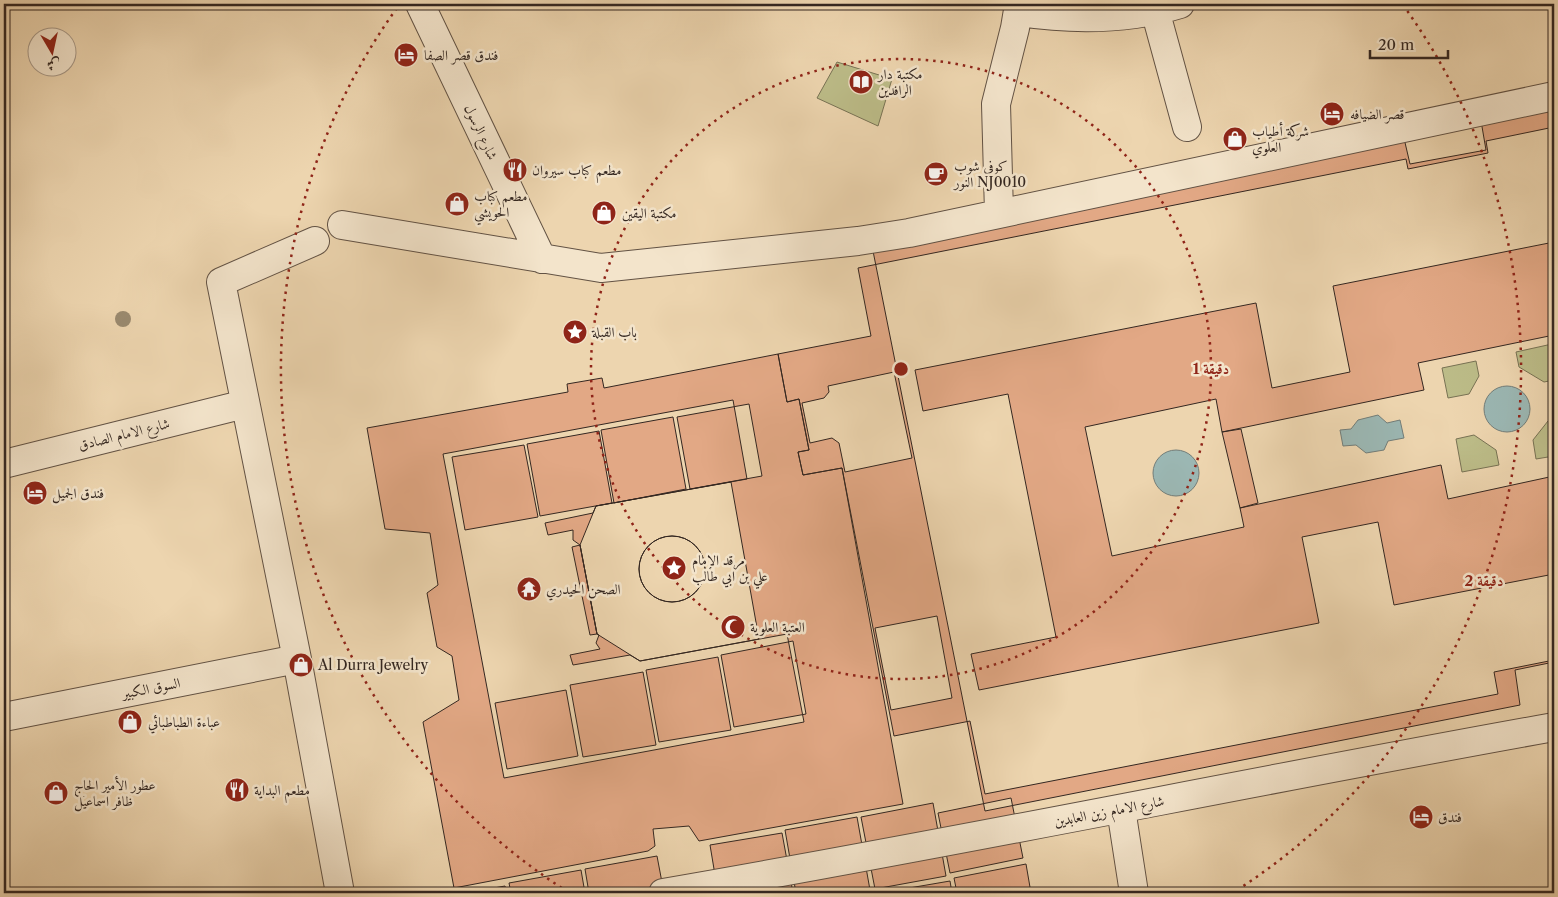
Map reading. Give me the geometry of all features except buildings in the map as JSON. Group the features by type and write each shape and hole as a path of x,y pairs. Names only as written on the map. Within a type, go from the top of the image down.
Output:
{"street":[{"name":"شارع الرسول","path":"420,4 542,259"},
{"path":"999,213 996,104 1019,8 1045,16 1105,17 1168,7 1187,127"},
{"path":"342,225 601,268 858,241 909,233 1554,96"},
{"path":"315,241 221,282 297,659 340,893"},
{"name":"شارع الامام الصادق","path":"4,464 245,404"},
{"name":"السوق الكبير","path":"4,717 297,659"},
{"name":"شارع الامام زين العابدين","path":"663,893 692,891 1366,761 1554,727"},
{"path":"1120,809 1134,893"}],"green space":[{"path":"837,62 892,79 878,126 817,98"},
{"path":"1552,344 1554,352 1554,380 1544,382 1519,367 1516,352"},
{"path":"1476,361 1479,376 1469,394 1448,398 1442,368"},
{"path":"1554,420 1554,456 1536,459 1533,440 1548,421"},
{"path":"1474,435 1496,450 1499,465 1462,472 1456,439"}],"water":[{"path":"1507,386 1520,390 1526,396 1530,409 1526,422 1520,428 1507,432 1494,428 1488,422 1484,409 1488,396 1494,390"},
{"path":"1378,415 1387,423 1400,420 1404,438 1388,441 1384,450 1366,453 1356,445 1343,446 1340,430 1351,429 1358,420"},
{"path":"1176,450 1189,454 1195,460 1199,473 1195,486 1189,492 1176,496 1163,492 1157,486 1153,473 1157,460 1163,454"}],"place":[{"name":"فندق قصر الصفا","path":"406,55"},
{"name":"مكتبة دار الرافدين","path":"861,82"},
{"name":"قصر الضيافه","path":"1332,114"},
{"name":"شركة أطياب العلوي","path":"1235,139"},
{"name":"مطعم كباب سيروان","path":"515,170"},
{"name":"کوفی شوب النور NJ0010","path":"936,174"},
{"name":"مطعم كباب الحويشي","path":"457,204"},
{"name":"مكتبة اليقين","path":"604,213"},
{"name":"باب القبلة","path":"575,332"},
{"name":"فندق الجميل","path":"35,493"},
{"name":"مرقد الإمام علي بن ابي طالب","path":"674,568"},
{"name":"الصحن الحيدري","path":"529,589"},
{"name":"العتبة العلوية","path":"733,627"},
{"name":"Al Durra Jewelry","path":"301,665"},
{"name":"عباءة الطباطبائي","path":"130,722"},
{"name":"مطعم البداية","path":"237,790"},
{"name":"عطور الأمير الحاج ظافر اسماعيل","path":"56,793"},
{"name":"فندق","path":"1421,817"}]}
